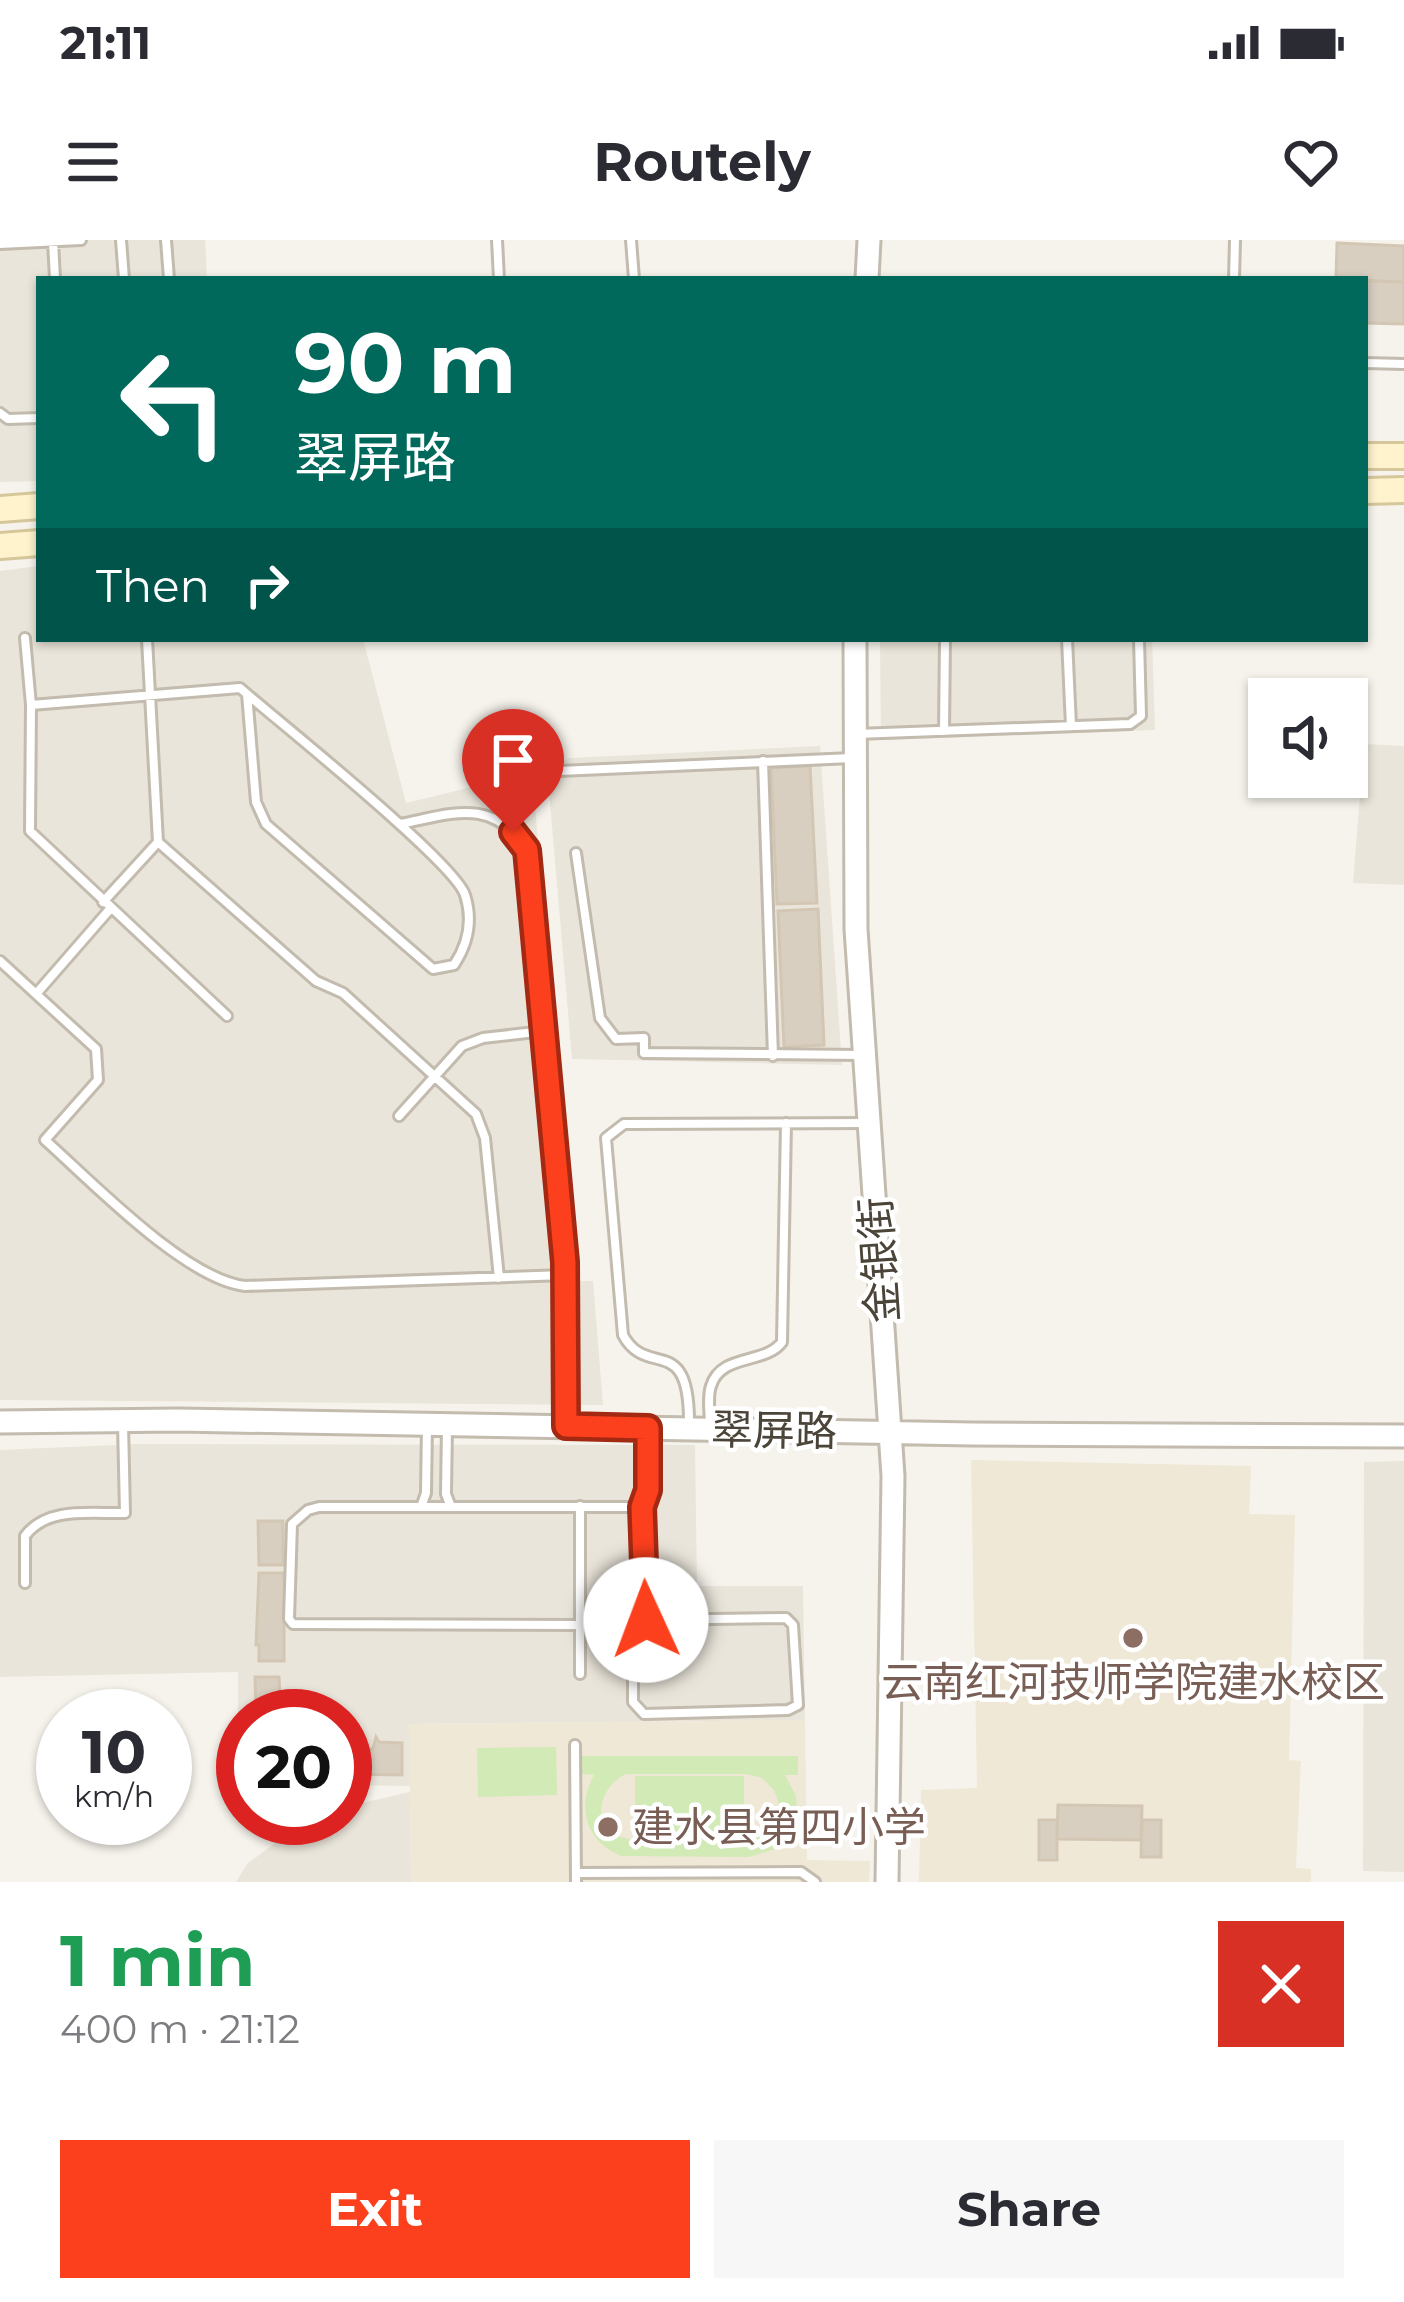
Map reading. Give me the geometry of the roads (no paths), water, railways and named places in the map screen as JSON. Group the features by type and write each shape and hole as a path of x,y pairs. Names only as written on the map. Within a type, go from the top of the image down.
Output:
{"main road":[{"path":"1368,457 1404,456"},
{"path":"1368,490 1404,490"},
{"path":"0,508 36,506"},
{"path":"0,546 36,543"}],"street":[{"path":"867,276 869,240"},
{"name":"金银街","path":"855,642 856,929 894,1530 887,1882"},
{"name":"翠屏路","path":"0,1422 1404,1436"}],"lane":[{"path":"0,244 81,240"},
{"path":"122,240 124,276"},
{"path":"166,240 169,276"},
{"path":"497,240 500,276"},
{"path":"631,240 634,276"},
{"path":"1234,276 1235,240"},
{"path":"53,242 55,276"},
{"path":"1368,363 1404,364"},
{"path":"0,413 8,419 36,418"},
{"path":"25,638 32,705 30,831 226,1016"},
{"path":"36,994 158,842 147,642"},
{"path":"944,731 945,642"},
{"path":"1067,642 1071,726"},
{"path":"854,734 1130,724 1141,716 1139,642"},
{"path":"32,705 231,686 247,694 459,882 470,927 457,962 445,970 433,969 266,824 256,802 247,694"},
{"path":"560,771 854,758"},
{"path":"763,760 773,1056"},
{"path":"398,824 472,811 504,824 527,850 565,1275 566,1426"},
{"path":"158,842 316,981 343,993 476,1114 483,1129 499,1278"},
{"path":"576,854 600,1018 616,1039 644,1038 644,1052 865,1055"},
{"path":"0,961 96,1048 100,1061 98,1080 45,1140 125,1212 209,1277 245,1286 565,1275"},
{"path":"399,1116 469,1042 544,1031"},
{"path":"700,1429 716,1378 732,1364 773,1353 782,1342 786,1123"},
{"path":"700,1429 683,1377 669,1360 634,1349 623,1335 606,1138 624,1124 869,1123"},
{"path":"26,1582 25,1536 38,1522 54,1516 125,1513 123,1420"},
{"path":"437,1424 451,1507"},
{"path":"422,1507 437,1424"},
{"path":"646,1620 786,1618 793,1625 798,1705 788,1710 644,1714 633,1702 633,1640 646,1620 642,1507 648,1490 648,1428"},
{"path":"580,1506 580,1674"},
{"path":"580,1625 293,1624 289,1619 290,1532 297,1518 320,1507 642,1507"},
{"path":"575,1745 576,1877 801,1872 815,1882"}],"place":[{"name":"云南红河技师学院建水校区","path":"1133,1638"},
{"name":"建水县第四小学","path":"608,1827"}]}
